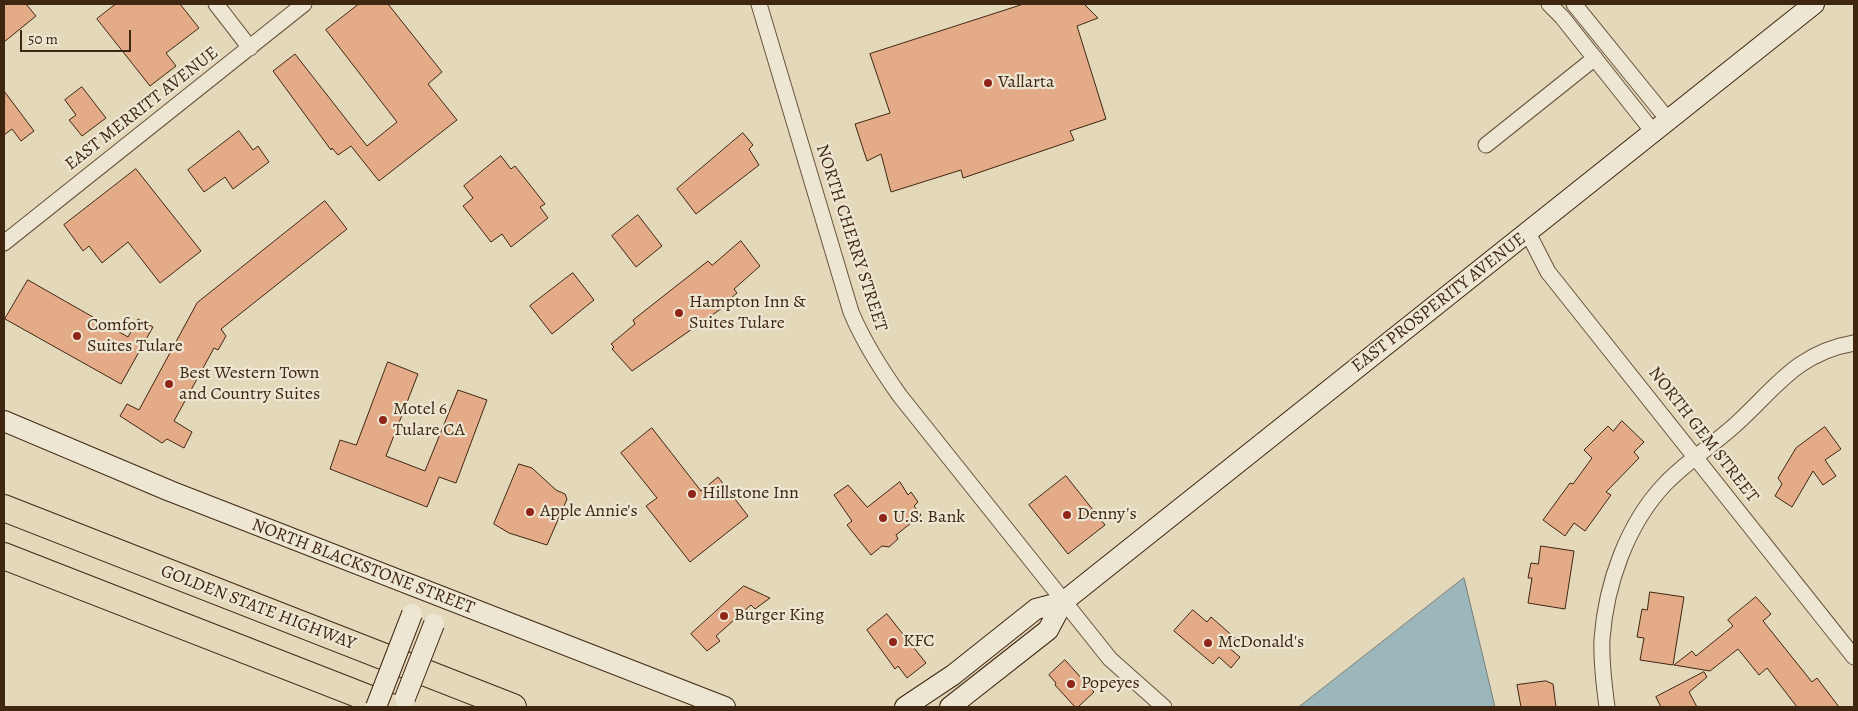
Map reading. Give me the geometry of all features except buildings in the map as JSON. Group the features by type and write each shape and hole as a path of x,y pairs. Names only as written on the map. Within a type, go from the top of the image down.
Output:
{"highway":[{"name":"GOLDEN STATE HIGHWAY","path":"4,508 513,707"},
{"path":"4,556 391,707"}],"main road":[{"name":"EAST PROSPERITY AVENUE","path":"950,707 1048,630 1063,602 1654,134 1808,6"},
{"name":"NORTH BLACKSTONE STREET","path":"4,421 170,491 725,707"},
{"path":"376,707 412,614 434,595"},
{"path":"401,707 434,624 434,595"},
{"name":"EAST PROSPERITY AVENUE","path":"905,707 952,675 1036,609 1063,602"}],"street":[{"path":"216,4 250,48"},
{"name":"EAST MERRITT AVENUE","path":"4,243 304,4"},
{"name":"NORTH CHERRY STREET","path":"759,4 851,312 864,342 900,396 1063,602 1110,659 1139,687 1164,707"},
{"path":"1549,4 1562,17 1654,134"},
{"path":"1574,4 1669,121"},
{"path":"1486,145 1595,58"},
{"name":"NORTH GEM STREET","path":"1528,233 1548,272 1854,657"},
{"path":"1607,707 1602,675 1602,639 1616,568 1645,509 1666,483 1735,425 1791,370 1820,353 1854,343"}],"water":[{"path":"1464,578 1495,707 1299,707"}],"place":[{"name":"Vallarta","path":"988,83"},
{"name":"Hampton Inn & Suites Tulare","path":"679,313"},
{"name":"Comfort Suites Tulare","path":"77,336"},
{"name":"Best Western Town and Country Suites","path":"169,384"},
{"name":"Motel 6 Tulare CA","path":"383,420"},
{"name":"Hillstone Inn","path":"692,494"},
{"name":"Apple Annie's","path":"530,512"},
{"name":"Denny's","path":"1067,515"},
{"name":"U.S. Bank","path":"883,518"},
{"name":"Burger King","path":"724,616"},
{"name":"KFC","path":"893,642"},
{"name":"McDonald's","path":"1208,643"},
{"name":"Popeyes","path":"1071,684"}]}
